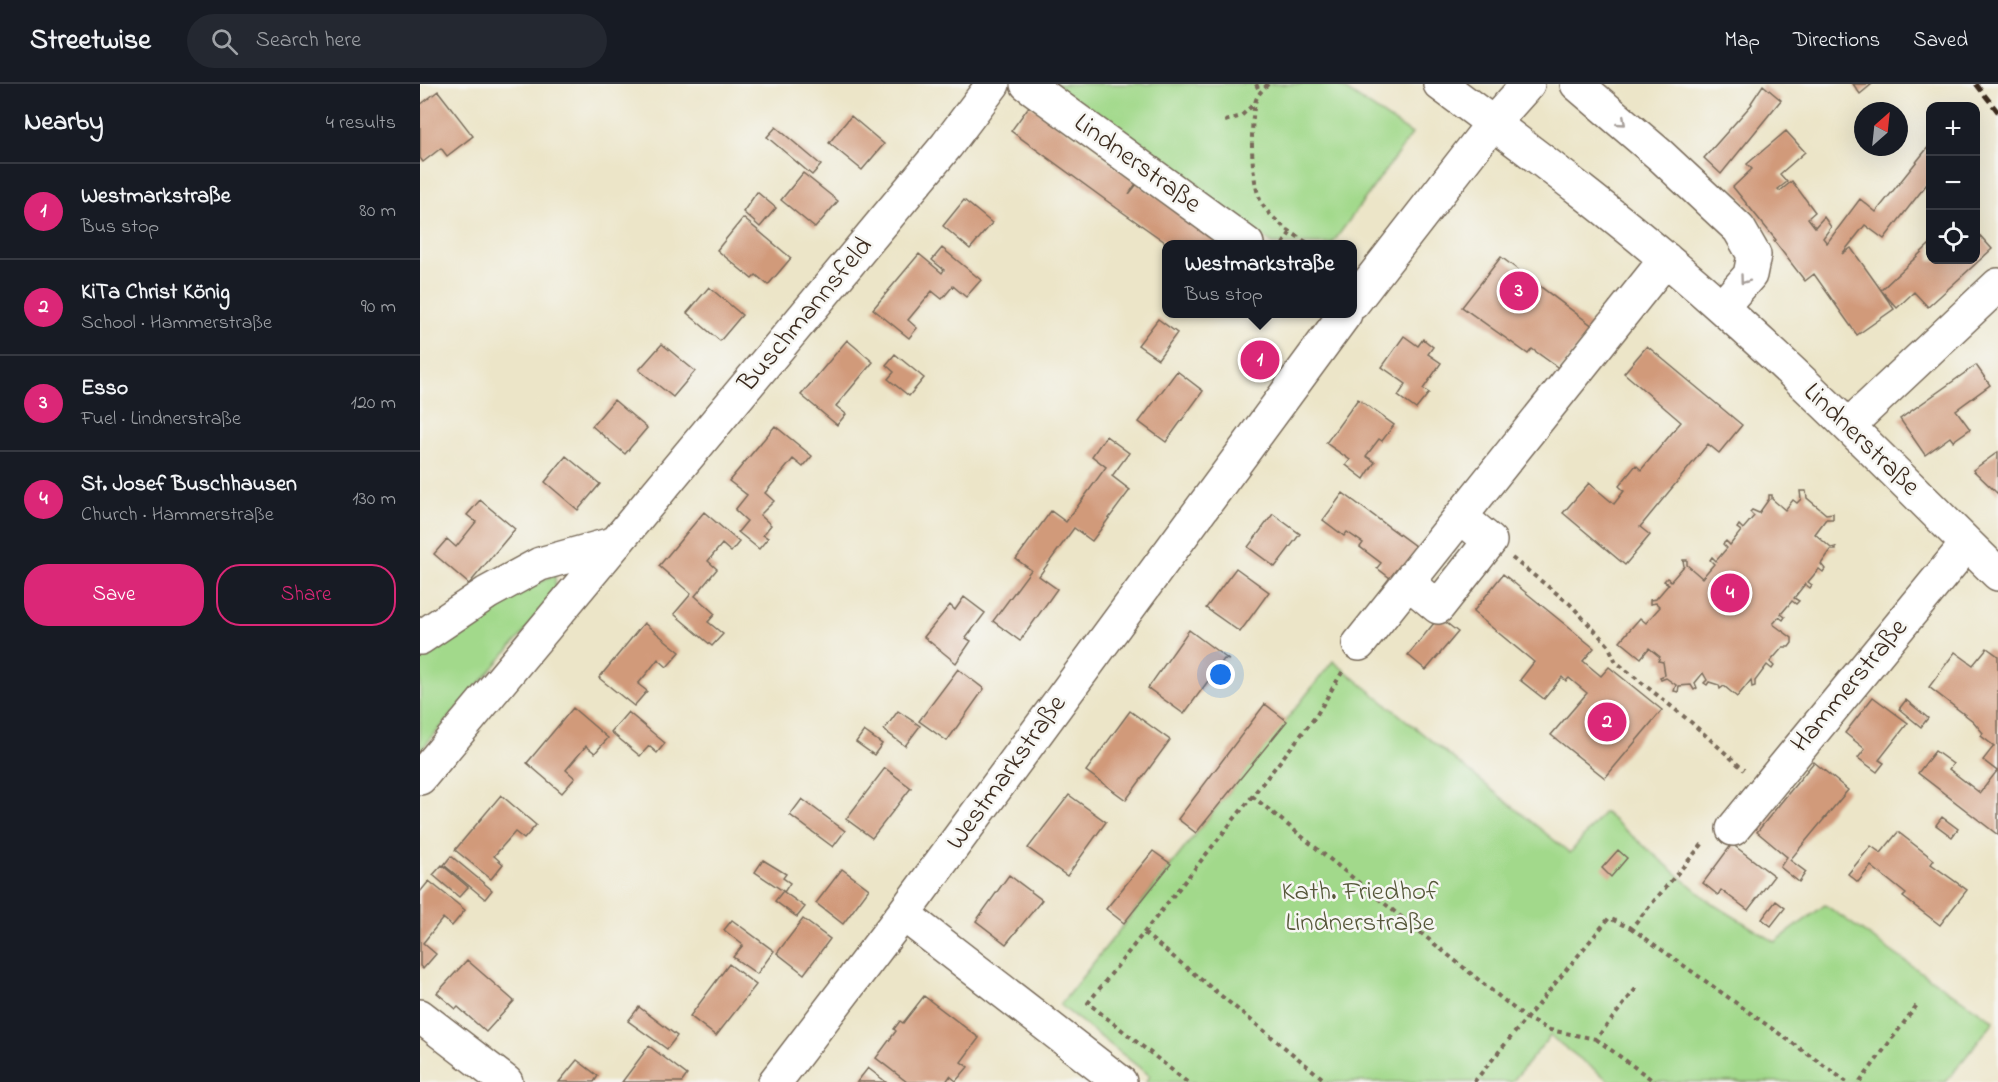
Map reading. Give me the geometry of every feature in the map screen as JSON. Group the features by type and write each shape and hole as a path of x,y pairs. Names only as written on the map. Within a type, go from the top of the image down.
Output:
{"street":[{"name":"Buschmannsfeld","path":"420,778 947,145 993,84"},
{"name":"Lindnerstraße","path":"1026,84 1241,240"},
{"name":"Lindnerstraße","path":"1440,84 1666,259 1722,307 1848,426 1998,574"},
{"path":"1493,123 1528,84"},
{"path":"1577,84 1660,155 1739,230 1754,255 1752,265 1749,275 1722,307"},
{"name":"Westmarkstraße","path":"1357,297 1493,123"},
{"path":"1359,644 1666,259"},
{"path":"1848,426 1998,285"},
{"name":"Westmarkstraße","path":"775,1082 903,914 1341,318"},
{"path":"1409,583 1438,606 1490,541 1461,517"},
{"path":"420,638 487,593 540,564 616,543"},
{"name":"Hammerstraße","path":"1733,829 1967,544"},
{"path":"903,914 1120,1082"},
{"path":"420,1016 506,1082"}],"path":[{"path":"1256,84 1260,92"},
{"path":"1268,84 1260,92 1256,102 1251,136 1253,174 1263,206 1290,233 1303,240"},
{"path":"1225,121 1241,116 1256,102"},
{"path":"1286,240 1290,233"},
{"path":"1490,541 1570,604 1608,645 1616,662 1692,723 1765,789"},
{"path":"1187,1082 1088,1003 1316,716 1359,644"},
{"path":"1252,796 1527,1019 1550,1030 1596,1039 1655,1082"},
{"path":"1631,928 1708,837 1733,829"},
{"path":"1474,1082 1609,918 1631,928 1847,1082"},
{"path":"1144,933 1327,1082"},
{"path":"1596,1039 1638,986"},
{"path":"1860,1082 1917,1005"}],"green space":[{"path":"1045,84 1337,84 1412,134 1335,240 1267,240"},
{"path":"555,574 556,596 420,751 420,646"},
{"name":"Kath. Friedhof Lindnerstraße","path":"1333,661 1570,853 1604,812 1710,902 1775,942 1825,905 1994,1021 1946,1082 1611,1082 1550,1036 1512,1082 1146,1082 1150,1076 1060,1005"}],"building":[{"path":"1853,84 1872,84 1860,94"},
{"path":"1763,85 1781,100 1721,174 1704,158 1752,104"},
{"path":"438,91 473,136 447,156 441,148 423,162 420,158 420,105"},
{"path":"1030,105 1137,182 1129,194 1138,183 1218,240 1162,240 1011,131"},
{"path":"851,116 884,144 862,170 829,143"},
{"path":"776,127 821,165 812,175 767,137"},
{"path":"1786,131 1805,152 1780,174 1787,182 1778,189 1780,191 1792,181 1815,212 1808,218 1815,227 1824,217 1831,227 1823,238 1827,243 1860,199 1876,212 1926,150 1926,185 1884,239 1865,225 1842,254 1851,248 1894,309 1857,335 1814,274 1805,281 1774,241 1776,240 1733,187 1752,169 1747,164"},
{"path":"803,173 838,201 815,228 781,200"},
{"path":"757,192 776,208 760,227 743,212"},
{"path":"964,200 992,223 970,249 943,226"},
{"path":"743,218 791,258 768,285 756,275 752,279 717,250"},
{"path":"1980,236 1992,249 1980,260"},
{"path":"942,248 981,280 966,297 953,286 942,299 932,291 908,320 917,328 909,338 873,309 919,254 942,273 944,270 932,260"},
{"path":"1926,248 1926,264 1975,264 1928,307 1914,292 1897,308 1881,290"},
{"path":"1501,257 1594,327 1560,369 1532,349 1528,354 1462,307"},
{"path":"709,287 742,315 720,341 687,313"},
{"path":"1158,319 1177,333 1158,359 1138,345"},
{"path":"1404,336 1418,346 1423,339 1433,347 1428,354 1441,363 1423,389 1429,393 1416,409 1398,396 1406,384 1382,367"},
{"path":"847,340 873,362 836,406 846,414 837,425 801,395"},
{"path":"662,344 695,371 673,397 639,370"},
{"path":"1647,346 1742,425 1719,453 1708,444 1640,527 1650,535 1625,565 1563,513 1589,483 1614,504 1624,491 1619,486 1636,465 1641,470 1681,422 1624,373"},
{"path":"895,354 924,378 909,396 888,379 894,372 886,365"},
{"path":"1976,365 1990,385 1956,410 1970,429 1953,441 1950,437 1925,455 1900,419"},
{"path":"1177,371 1203,391 1166,442 1139,422"},
{"path":"1358,399 1394,425 1382,441 1379,439 1366,456 1375,462 1364,479 1346,465 1350,460 1326,443"},
{"path":"614,400 647,428 625,454 592,426"},
{"path":"775,426 812,456 803,467 793,459 765,493 774,501 760,515 771,525 763,535 768,538 759,549 738,532 747,521 735,510 747,495 729,481"},
{"path":"1106,436 1129,453 1112,476 1130,490 1092,541 1074,528 1039,576 1057,589 1020,641 993,621 1031,570 1016,559 1051,511 1066,522 1106,467 1092,456"},
{"path":"1998,452 1998,494 1973,470"},
{"path":"566,456 600,484 578,510 545,482"},
{"path":"1800,491 1806,491 1807,498 1826,514 1833,513 1833,519 1826,519 1815,534 1831,548 1836,547 1836,550 1831,550 1821,564 1825,569 1823,572 1819,569 1808,582 1812,585 1810,588 1805,584 1794,598 1799,601 1796,604 1792,601 1781,614 1785,617 1783,620 1779,617 1773,624 1792,638 1792,643 1789,647 1783,647 1770,662 1774,666 1772,669 1767,665 1755,681 1755,686 1752,687 1751,680 1737,697 1724,686 1720,689 1719,685 1704,683 1707,680 1703,673 1695,683 1697,688 1694,690 1691,685 1679,686 1678,692 1674,691 1676,685 1666,678 1661,680 1660,677 1665,675 1663,662 1658,661 1660,657 1649,648 1641,658 1620,641 1640,618 1646,623 1660,607 1656,603 1650,604 1650,600 1656,599 1669,584 1664,581 1667,578 1671,581 1684,566 1683,560 1687,560 1687,565 1702,578 1714,564 1710,560 1712,557 1716,561 1727,548 1723,544 1726,541 1730,545 1741,531 1737,528 1739,525 1743,529 1754,516 1750,512 1752,510 1759,513 1769,499 1769,495 1772,495 1772,499 1785,510 1793,500 1797,503 1801,499"},
{"path":"1343,493 1419,549 1394,581 1377,568 1381,563 1360,547 1363,543 1347,532 1344,536 1323,520"},
{"path":"480,500 515,529 469,584 434,554 447,539 456,547 476,522 467,515"},
{"path":"704,512 739,542 731,552 722,544 708,561 717,569 695,596 715,614 708,622 723,634 712,646 674,614 691,594 659,566"},
{"path":"1273,514 1300,534 1275,567 1248,547"},
{"path":"1236,568 1269,592 1240,632 1206,608"},
{"path":"1503,574 1594,648 1583,661 1601,676 1609,667 1662,710 1605,778 1551,735 1587,693 1569,678 1566,681 1562,677 1544,699 1520,680 1534,662 1473,612"},
{"path":"964,597 985,613 966,638 971,641 956,663 924,637 950,605 955,610"},
{"path":"1439,617 1458,632 1426,670 1408,655"},
{"path":"644,623 680,652 667,667 658,659 638,684 647,691 634,706 599,678"},
{"path":"1189,630 1229,660 1224,659 1184,714 1148,688"},
{"path":"1987,648 1998,656 1998,835 1918,773 1935,751 1953,764 1949,769 1980,793 1997,771 1983,760 1994,746 1981,736 1983,733 1973,721 1929,687 1955,652 1973,665"},
{"path":"958,669 984,689 947,741 919,721"},
{"path":"1873,697 1908,723 1879,760 1884,763 1877,772 1858,758 1865,749 1845,733"},
{"path":"1906,700 1928,718 1921,727 1899,709"},
{"path":"1265,704 1287,721 1196,833 1178,819"},
{"path":"573,708 608,738 595,753 586,746 566,770 575,778 562,793 527,763"},
{"path":"898,711 920,726 905,746 884,730"},
{"path":"1130,711 1170,740 1126,800 1086,771"},
{"path":"628,712 665,743 657,753 649,746 640,756 611,732"},
{"path":"864,731 882,744 874,755 856,742"},
{"path":"1814,762 1848,790 1790,860 1806,872 1799,882 1780,867 1787,857 1757,832"},
{"path":"885,768 911,788 872,838 846,819"},
{"path":"501,795 536,825 524,839 515,832 494,856 503,864 491,879 455,850"},
{"path":"1069,795 1106,822 1067,876 1028,848"},
{"path":"802,799 845,831 833,847 790,815"},
{"path":"1942,817 1958,829 1952,837 1936,825"},
{"path":"1898,832 1934,860 1931,864 1967,890 1940,925 1903,897 1906,894 1871,866 1858,882 1848,874 1871,846 1881,853"},
{"path":"1732,844 1774,876 1748,910 1721,890 1718,895 1703,883"},
{"path":"1618,850 1627,858 1611,877 1602,868"},
{"path":"1153,851 1171,864 1124,923 1106,909"},
{"path":"451,856 492,890 485,899 444,865"},
{"path":"763,860 786,874 783,878 790,883 784,892 805,907 797,917 775,901 783,891 755,872"},
{"path":"442,865 468,887 459,897 433,875"},
{"path":"842,869 869,889 843,924 816,903"},
{"path":"1009,875 1042,900 1006,944 976,921"},
{"path":"429,881 465,910 452,926 443,918 423,943 436,954 423,969 420,966 420,892"},
{"path":"1776,901 1785,908 1771,926 1762,919"},
{"path":"803,919 830,939 804,974 777,953"},
{"path":"732,920 774,951 757,974 733,957 743,945 724,930"},
{"path":"467,960 514,1001 486,1032 458,1007 456,1009 437,993"},
{"path":"729,964 756,985 716,1036 690,1016"},
{"path":"924,996 979,1038 961,1062 968,1067 956,1081 950,1076 946,1082 907,1082 876,1058 896,1031 894,1029 900,1021 903,1023"},
{"path":"639,1007 677,1036 667,1049 628,1021"},
{"path":"649,1046 687,1075 682,1082 622,1082"},
{"path":"577,1060 598,1076 594,1082 559,1082"},
{"path":"868,1068 886,1082 857,1082"}],"railway":[{"path":"1976,84 1998,112"}],"place":[{"name":"Esso","path":"1519,291"},
{"name":"Westmarkstraße","path":"1260,360"},
{"name":"St. Josef Buschhausen","path":"1730,593"},
{"name":"KiTa Christ König","path":"1607,722"}]}
